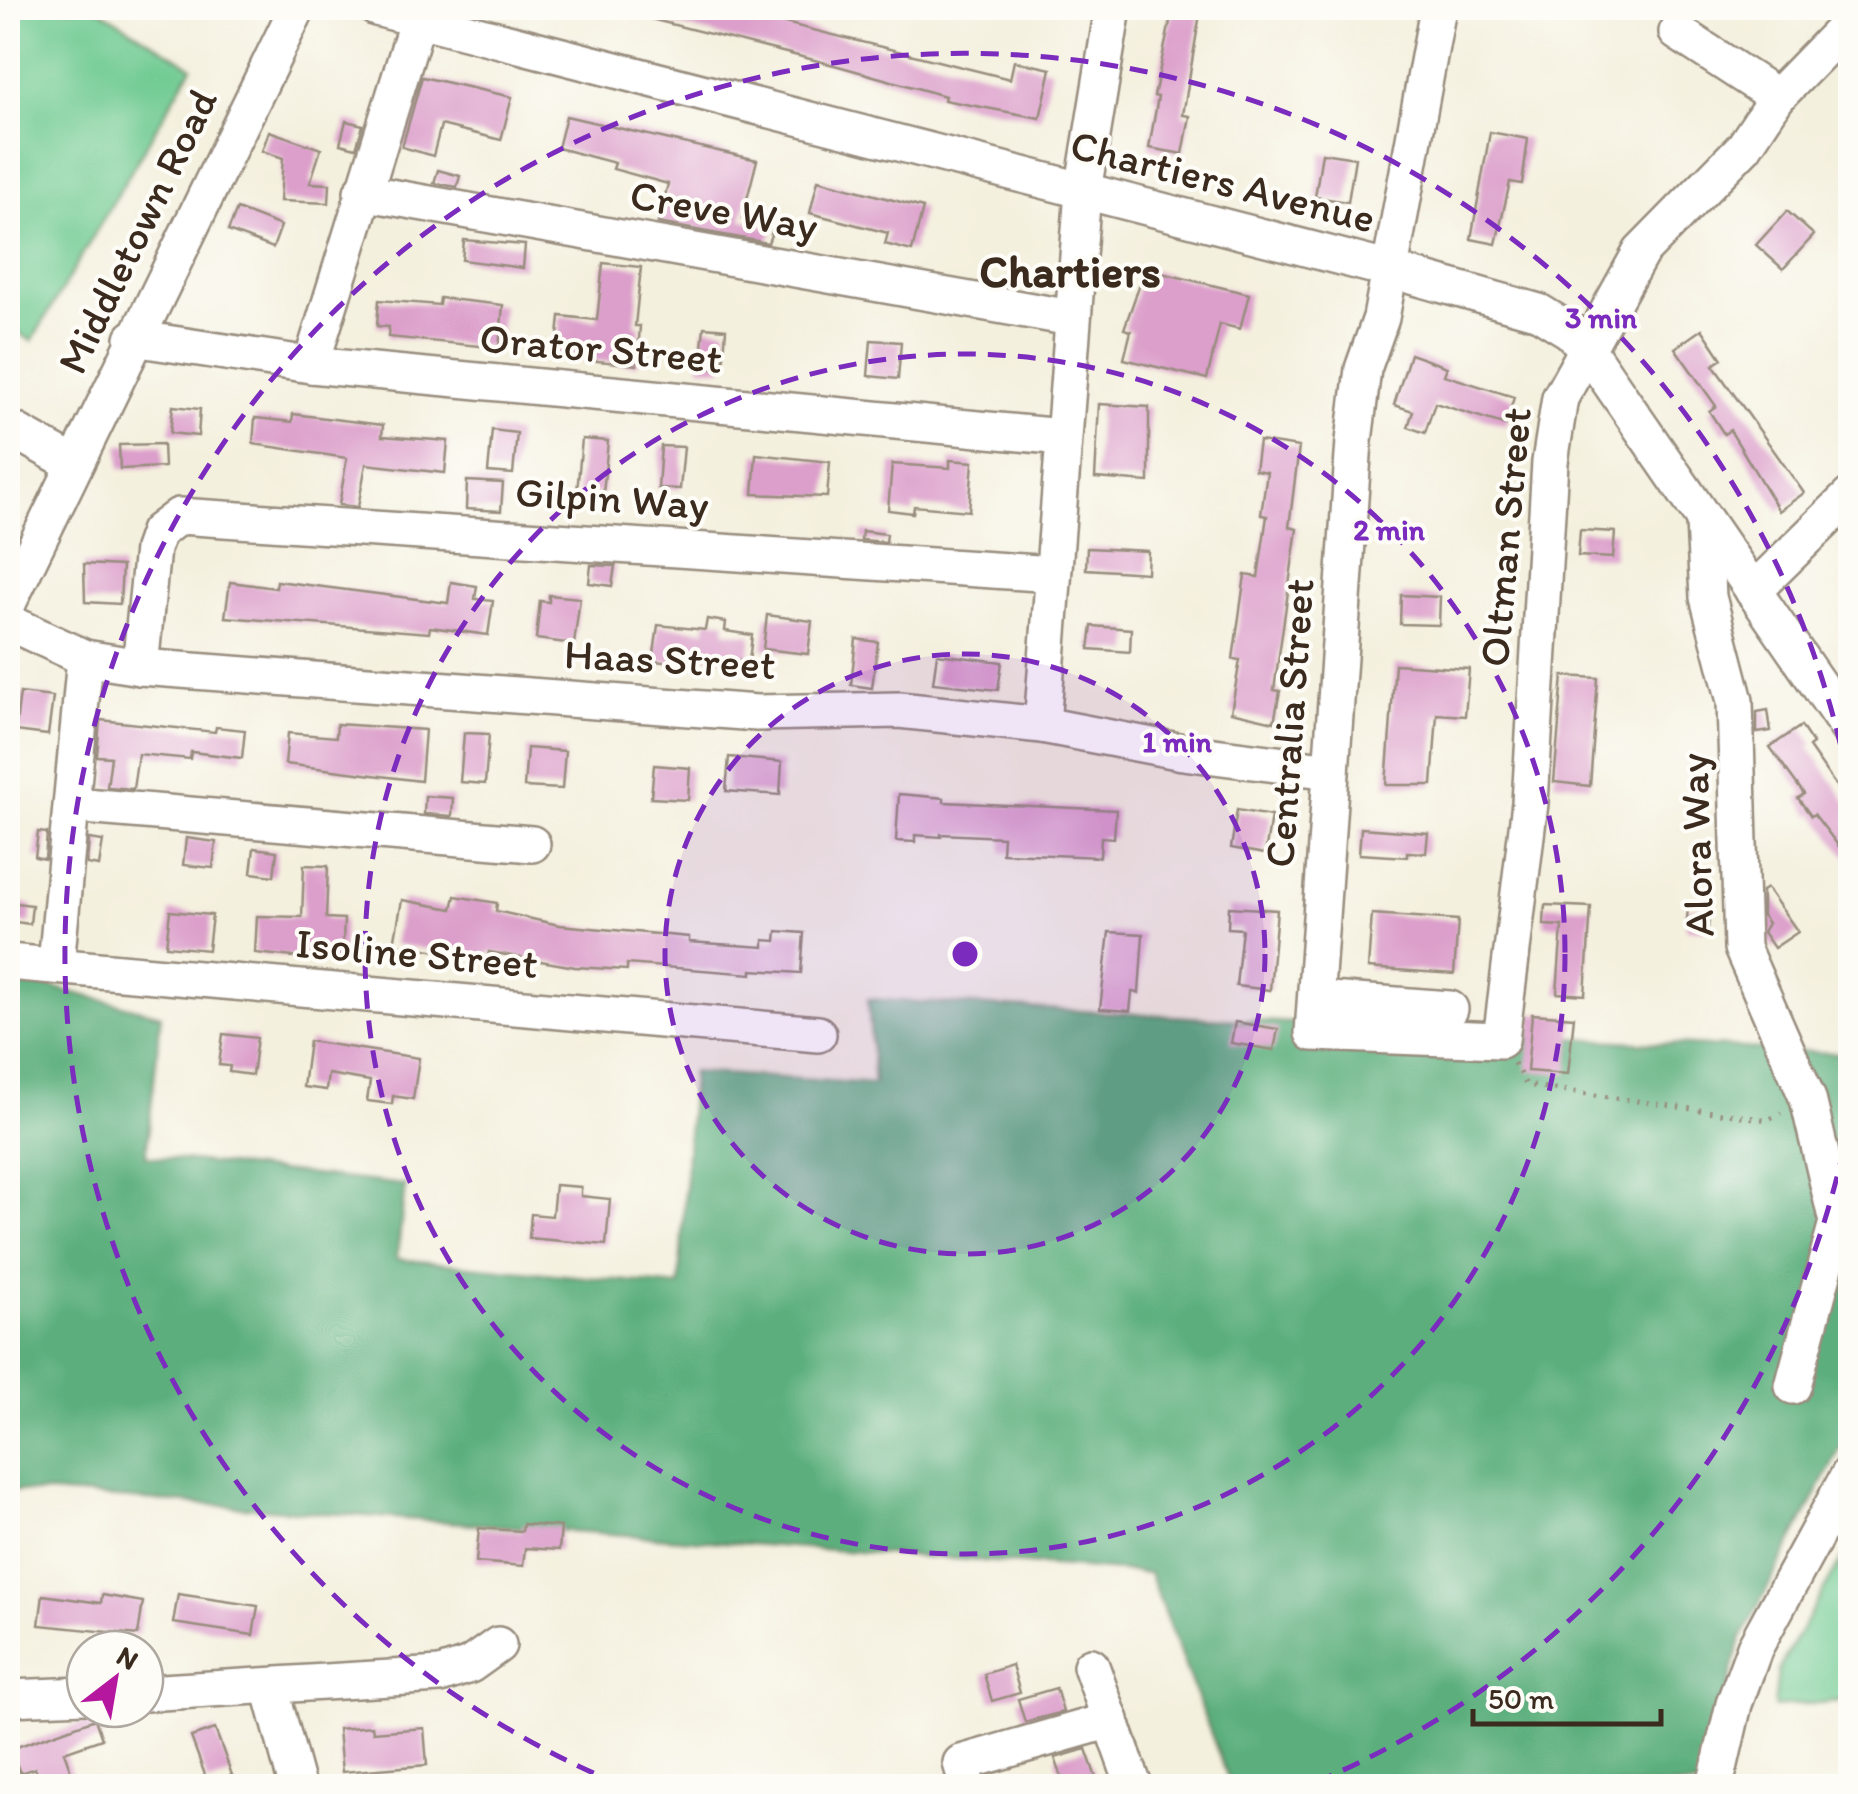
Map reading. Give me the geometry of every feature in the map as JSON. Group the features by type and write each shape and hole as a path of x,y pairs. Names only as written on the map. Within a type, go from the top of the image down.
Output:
{"street":[{"name":"Middletown Road","path":"8,603 133,338 297,8"},
{"name":"Chartiers Avenue","path":"376,8 1539,312 1570,331 1587,350 1850,731"},
{"path":"1042,725 1083,191 1113,8"},
{"name":"Centralia Street","path":"1314,1016 1354,440 1363,369 1381,318 1386,269 1438,8"},
{"path":"311,365 418,19"},
{"name":"Oltman Street","path":"1502,1040 1530,803 1550,462 1560,398 1641,252 1744,146 1777,97 1850,22"},
{"path":"1677,32 1777,97"},
{"name":"Creve Way","path":"362,192 1071,318"},
{"name":"Orator Street","path":"133,338 311,365 1062,437"},
{"path":"8,428 74,464"},
{"path":"1753,591 1850,496"},
{"name":"Gilpin Way","path":"140,667 152,550 167,522 179,516 202,514 1052,574"},
{"name":"Alora Way","path":"1704,522 1708,597 1736,702 1742,948 1808,1099 1837,1222 1793,1386"},
{"name":"Haas Street","path":"8,622 85,658 140,667 756,712 900,710 1042,725 1184,752 1331,771"},
{"path":"56,965 85,658"},
{"path":"73,805 532,844"},
{"name":"Isoline Street","path":"8,962 818,1034"},
{"path":"1314,1016 1450,1009"},
{"path":"1314,1016 1502,1040"},
{"path":"1715,1786 1734,1704 1755,1647 1850,1473"},
{"path":"165,1692 440,1676 470,1664 498,1645"},
{"path":"1091,1666 1134,1786"},
{"path":"270,1687 297,1786"},
{"path":"8,1698 65,1696"},
{"path":"965,1775 1110,1720"}],"path":[{"path":"1502,1040 1526,1084 1768,1120 1808,1099"}],"green space":[{"path":"8,8 97,8 192,67 32,341 8,327"},
{"path":"8,976 161,1015 146,1156 405,1185 397,1259 679,1286 692,1072 874,1084 868,999 1850,1054 1850,1430 1741,1639 1701,1786 1231,1786 1149,1573 8,1490"},
{"path":"1850,1534 1850,1700 1774,1707 1778,1670 1845,1553"}],"building":[{"path":"632,8 725,8 1010,79 1014,61 1051,69 1040,118 944,100 945,96 838,66 631,14"},
{"path":"1173,8 1201,8 1183,115 1190,116 1183,154 1149,148 1158,97 1154,96"},
{"path":"422,77 512,97 501,140 441,125 433,156 402,147"},
{"path":"566,116 757,160 742,219 773,229 768,243 658,223 668,184 613,169 615,163 558,148"},
{"path":"346,121 363,125 356,148 340,144"},
{"path":"269,131 321,149 310,183 330,184 329,203 280,201 283,158 262,151"},
{"path":"1490,132 1528,139 1522,184 1510,182 1496,244 1471,239"},
{"path":"1322,153 1355,158 1348,202 1315,197"},
{"path":"438,170 460,176 457,187 434,183"},
{"path":"818,180 923,208 912,251 885,244 888,233 810,213"},
{"path":"237,209 281,226 273,248 228,231"},
{"path":"1787,211 1814,235 1783,269 1756,245"},
{"path":"464,240 525,245 523,268 462,260"},
{"path":"603,263 641,267 635,326 640,326 637,365 556,357 560,316 597,320"},
{"path":"1145,269 1249,294 1240,329 1220,324 1207,379 1124,359 1131,331 1124,329"},
{"path":"440,298 503,305 499,348 388,337 389,327 377,326 379,300 439,305"},
{"path":"704,327 726,329 723,369 700,367"},
{"path":"1702,329 1722,359 1713,365 1804,493 1779,511 1730,430 1724,434 1709,411 1716,406 1675,348"},
{"path":"871,340 901,342 898,379 868,376"},
{"path":"1410,354 1447,367 1444,375 1514,397 1506,425 1435,403 1425,433 1408,427 1413,411 1394,405"},
{"path":"1099,404 1149,407 1149,482 1095,478"},
{"path":"173,406 200,409 198,436 170,433"},
{"path":"293,414 383,425 382,436 448,441 445,473 366,464 358,507 339,505 347,458 253,444 255,418 292,422"},
{"path":"492,430 517,433 513,474 488,472"},
{"path":"582,439 608,441 603,494 577,492"},
{"path":"1259,441 1299,447 1289,527 1297,529 1274,690 1280,691 1274,722 1231,712 1240,660 1233,659 1245,575 1258,577 1267,516 1261,515 1267,472 1255,470"},
{"path":"163,444 164,467 120,469 119,445"},
{"path":"661,446 684,447 680,489 658,488"},
{"path":"756,454 830,462 827,497 753,494"},
{"path":"950,460 973,462 969,511 914,506 913,513 888,510 892,464 950,468"},
{"path":"467,481 503,483 501,511 466,509"},
{"path":"1580,530 1615,532 1613,558 1578,556"},
{"path":"862,531 887,534 886,542 861,540"},
{"path":"1087,548 1148,551 1147,573 1086,569"},
{"path":"84,564 122,566 120,604 85,602"},
{"path":"591,565 615,566 612,586 589,583"},
{"path":"277,581 448,603 451,582 477,586 475,599 493,601 488,635 430,627 429,633 225,617 230,582 276,588"},
{"path":"549,595 580,598 574,644 536,639 540,601 549,602"},
{"path":"1401,595 1440,597 1439,625 1400,624"},
{"path":"767,615 812,621 808,654 763,649"},
{"path":"707,619 726,622 725,631 752,635 749,662 684,654 683,664 653,661 658,625 705,630"},
{"path":"1092,626 1131,629 1130,652 1089,649"},
{"path":"856,639 878,642 872,688 851,685"},
{"path":"937,654 1002,662 998,690 933,683"},
{"path":"1395,664 1469,669 1465,716 1437,714 1432,785 1386,785"},
{"path":"1563,676 1598,678 1590,786 1554,782"},
{"path":"20,693 53,697 48,735 15,731"},
{"path":"1768,710 1771,731 1757,733 1757,712"},
{"path":"100,720 215,732 216,727 245,730 242,758 191,752 190,759 138,754 133,789 107,787 111,757 97,756"},
{"path":"337,724 425,730 421,781 285,764 288,733 336,737"},
{"path":"1801,726 1813,744 1809,747 1850,806 1850,861 1798,798 1804,794 1770,747"},
{"path":"464,733 489,734 485,784 460,782"},
{"path":"527,748 565,751 562,789 524,787"},
{"path":"729,757 782,762 780,795 726,791"},
{"path":"654,765 690,768 688,800 651,798"},
{"path":"899,794 944,798 944,802 1116,810 1114,838 1101,837 1100,857 1002,853 1003,837 941,834 915,835 915,842 896,841"},
{"path":"425,796 453,798 452,816 424,814"},
{"path":"1237,810 1271,816 1265,854 1231,848"},
{"path":"1361,828 1428,833 1426,853 1407,852 1407,857 1359,854"},
{"path":"38,832 47,833 45,859 35,857"},
{"path":"186,838 216,842 213,868 183,865"},
{"path":"89,839 103,841 99,866 87,864"},
{"path":"254,848 277,851 274,876 251,873"},
{"path":"304,865 328,866 326,918 344,919 342,962 255,953 257,916 302,917"},
{"path":"1767,888 1798,932 1774,948 1763,932 1768,923 1762,915 1762,891"},
{"path":"455,896 497,903 496,911 559,925 689,937 689,942 764,947 764,940 776,941 777,931 804,933 801,973 752,970 752,974 627,964 627,970 575,967 489,952 487,959 394,944 402,900 452,909"},
{"path":"8,902 32,905 30,924 8,921"},
{"path":"1545,905 1591,907 1585,995 1557,993 1562,926 1544,925"},
{"path":"1229,907 1277,910 1270,990 1236,986 1242,929 1228,928"},
{"path":"1688,908 1710,909 1708,930 1686,929"},
{"path":"170,911 212,915 208,950 166,946"},
{"path":"1372,914 1458,920 1454,974 1368,968"},
{"path":"1109,932 1143,934 1139,993 1132,992 1130,1011 1100,1009"},
{"path":"1532,1014 1574,1017 1568,1074 1527,1071"},
{"path":"1235,1022 1278,1029 1274,1050 1231,1043"},
{"path":"223,1034 257,1038 252,1075 229,1072 230,1066 219,1065"},
{"path":"309,1041 419,1058 413,1099 393,1096 392,1104 367,1101 370,1081 328,1074 326,1090 303,1087"},
{"path":"555,1185 581,1187 581,1196 610,1199 606,1245 529,1238 531,1214 552,1216"},
{"path":"523,1524 561,1527 559,1550 525,1548 523,1566 476,1562 479,1528 522,1531"},
{"path":"178,1594 258,1606 253,1635 173,1623"},
{"path":"43,1595 101,1603 102,1595 143,1602 139,1629 39,1625"},
{"path":"1012,1665 1020,1693 992,1701 984,1674"},
{"path":"1056,1688 1063,1712 1025,1722 1018,1699"},
{"path":"372,1726 373,1732 424,1728 427,1765 342,1772 338,1729"},
{"path":"67,1729 98,1729 102,1739 64,1752 76,1786 42,1786 35,1768 20,1773 11,1749"},
{"path":"215,1729 232,1775 208,1783 191,1737"},
{"path":"1086,1749 1099,1786 1065,1786 1055,1758"}],"district":[{"name":"Chartiers","path":"1070,271"}]}
